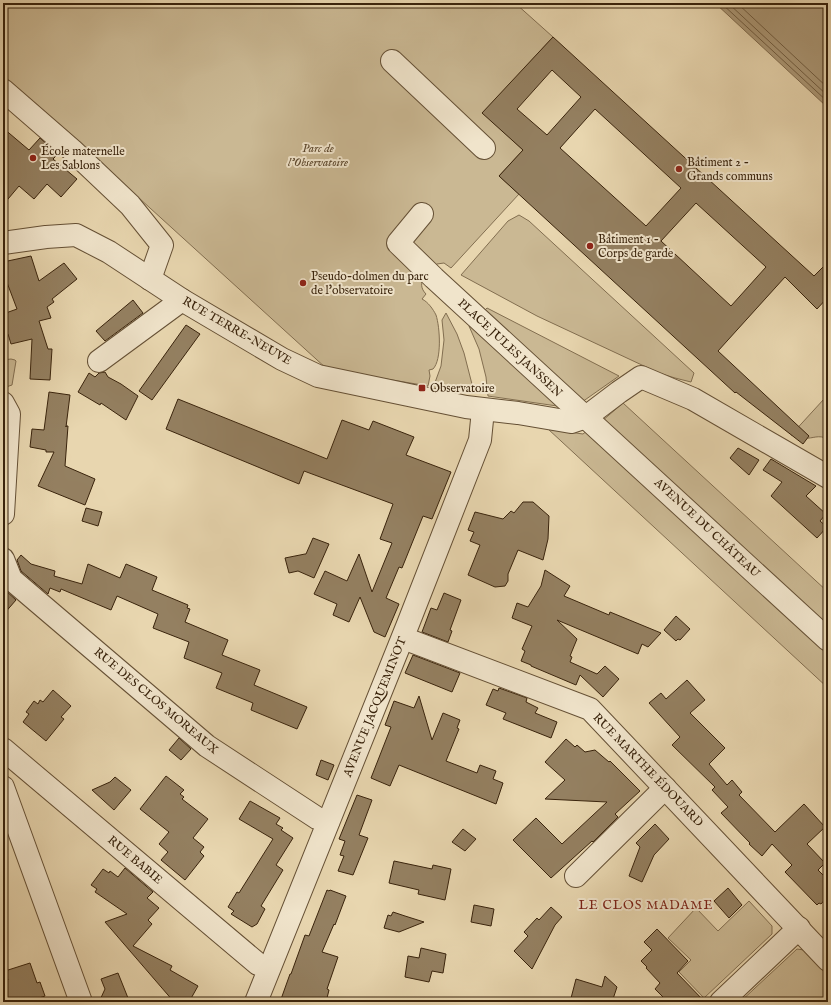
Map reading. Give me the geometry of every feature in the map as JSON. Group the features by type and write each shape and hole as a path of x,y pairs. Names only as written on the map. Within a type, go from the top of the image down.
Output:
{"street":[{"path":"392,60 484,148"},
{"path":"3,90 72,150 130,204 162,245 150,279"},
{"name":"PLACE JULES JANSSEN","path":"422,214 398,243 434,278 586,417"},
{"name":"RUE TERRE-NEUVE","path":"3,243 46,236 76,235 108,252 182,300 282,359 318,376 483,410"},
{"path":"99,361 182,300"},
{"path":"483,410 518,413 571,422 586,417 641,377 693,399 828,477"},
{"path":"3,403 9,414 3,514"},
{"name":"AVENUE JACQUEMINOT","path":"256,1002 403,638 480,440 483,410"},
{"name":"AVENUE DU CHÂTEAU","path":"586,417 828,640"},
{"name":"RUE DES CLOS MOREAUX","path":"3,559 11,579 207,746 317,818 328,822"},
{"name":"RUE MARTHE ÉDOUARD","path":"403,638 590,709 828,960"},
{"name":"RUE BABIE","path":"3,748 258,964 269,968"},
{"path":"3,787 81,1002"},
{"path":"576,876 665,788"},
{"path":"721,1002 799,928"}],"green space":[{"name":"Parc de l'Observatoire","path":"3,3 515,3 553,37 483,113 523,150 499,176 519,194 451,268 444,263 437,264 426,274 422,282 423,290 426,294 422,299 430,306 436,315 439,335 438,358 433,369 429,370 430,376 428,386 327,369 139,198 3,81"},
{"path":"519,215 529,221 694,373 691,382 659,373 537,316 461,275 508,221"},
{"path":"487,308 619,376 582,402 483,312"},
{"path":"446,313 457,334 464,353 474,392 433,388 441,366 444,340 442,320"},
{"path":"473,324 564,407 488,396 486,377 479,349 469,326"},
{"path":"11,359 16,361 12,385 6,387 3,381 3,360"},
{"path":"824,399 828,402 828,439 818,437 805,438 791,435"},
{"path":"623,403 828,592 828,630 602,421"},
{"path":"548,429 583,434 588,430 828,650 828,688"},
{"path":"749,901 772,926 772,934 704,998 679,972 691,960 668,938 696,908 718,931"},
{"path":"797,949 804,950 828,974 828,1002 740,1002"}],"water":[{"path":"715,3 828,3 828,105 826,106"}],"building":[{"name":"Bâtiment 2 - Grands communs","path":"553,37 814,276 828,262 828,297 817,309 785,277 718,351 809,436 803,444 736,392 735,393 499,176 523,150 482,113","holes":["552,70 581,97 547,135 517,109","595,109 681,188 646,226 560,148","696,203 766,267 731,306 661,241"]},
{"path":"3,128 29,150 40,138 58,154 53,159 77,179 61,197 47,184 34,199 19,186 3,205"},
{"path":"31,256 39,281 64,263 77,279 52,299 54,302 47,307 51,318 39,321 48,349 52,349 50,380 30,379 32,339 11,344 8,334 3,336 3,314 17,309 3,272 3,262"},
{"path":"133,300 143,313 105,341 96,331"},
{"path":"186,325 200,334 152,400 139,391"},
{"path":"105,372 108,377 138,396 126,420 101,403 100,405 78,392 89,373 95,377 99,373"},
{"path":"49,392 70,395 66,426 68,426 65,466 95,479 85,505 38,486 54,452 46,452 46,450 30,447 32,429 44,430"},
{"path":"178,399 327,459 342,420 369,430 373,421 414,437 406,455 451,472 432,519 423,516 402,568 399,567 386,598 399,604 385,637 374,632 360,597 349,622 333,615 337,604 314,594 325,571 347,581 359,554 372,592 392,543 380,539 393,504 304,471 299,484 166,429"},
{"path":"738,448 759,460 749,475 730,458"},
{"path":"771,459 816,486 806,496 826,514 820,521 827,527 817,538 771,496 782,482 763,470"},
{"path":"523,502 533,502 549,516 548,539 543,560 518,550 508,574 508,581 505,586 495,587 468,575 480,545 470,541 474,532 468,530 475,512 503,519 511,511 514,513"},
{"path":"86,508 102,512 98,526 82,521"},
{"path":"313,538 329,544 314,578 298,571 289,573 285,558 306,554"},
{"path":"21,555 31,564 55,571 54,576 82,584 88,564 120,578 126,564 157,577 152,590 188,605 187,608 190,609 185,622 228,640 222,655 260,670 254,685 307,707 297,729 251,710 253,703 216,688 222,673 184,658 189,642 153,628 158,614 117,596 111,610 61,589 60,592 50,588 48,594 21,571 17,560"},
{"path":"545,570 570,586 564,596 609,615 610,612 661,633 648,647 642,644 638,654 557,620 577,639 570,656 572,657 570,662 597,674 605,666 619,679 603,697 580,675 576,685 521,661 525,651 522,649 532,626 512,618 517,603 528,607 541,586"},
{"path":"4,589 16,600 3,615 3,590"},
{"path":"444,593 461,600 450,630 452,631 448,642 422,632 431,608 437,610"},
{"path":"676,616 690,629 680,640 678,639 676,641 664,630"},
{"path":"413,655 460,673 452,692 405,673"},
{"path":"687,680 705,700 690,713 725,748 709,764 727,785 732,780 742,792 739,795 775,832 804,804 825,827 807,844 825,863 818,870 828,880 828,896 821,904 819,903 817,905 785,872 792,865 772,844 762,856 749,844 750,843 721,813 728,807 712,790 715,787 672,745 680,737 649,703 661,693 666,699"},
{"path":"499,688 527,698 526,702 538,708 535,713 557,722 551,738 503,719 506,713 486,705 493,689 498,691"},
{"path":"53,690 71,706 61,717 64,719 46,741 23,722 29,714 26,712 34,701 38,704 40,700 43,702"},
{"path":"419,696 432,740 443,713 460,720 457,728 459,729 446,761 477,773 480,765 496,771 493,779 503,783 496,804 399,765 390,786 371,778 391,727 385,725 394,701 414,708"},
{"path":"179,738 191,749 181,760 169,750"},
{"path":"566,739 575,747 577,745 585,752 595,750 609,762 610,761 640,791 615,814 618,817 593,842 592,841 551,878 513,840 536,818 562,844 607,802 545,799 565,780 545,762"},
{"path":"321,760 334,765 328,780 316,775"},
{"path":"166,776 184,790 180,794 184,797 182,799 208,819 193,838 204,847 200,852 204,856 185,880 161,860 168,852 159,844 169,832 140,809"},
{"path":"115,777 131,790 114,810 92,790 110,782"},
{"path":"357,795 372,800 359,835 368,838 353,875 338,871 344,856 340,855 345,841 339,839"},
{"path":"250,801 280,818 276,824 283,828 281,830 293,838 276,865 283,870 261,906 265,909 257,924 252,927 231,914 234,911 228,907 237,892 239,893 273,839 239,819"},
{"path":"655,824 669,839 654,855 642,882 629,876 640,847 636,843"},
{"path":"463,829 476,839 465,851 452,842"},
{"path":"394,861 432,869 433,865 451,869 445,900 418,894 419,890 389,883"},
{"path":"125,868 153,892 147,898 159,908 148,920 152,924 133,946 172,966 170,970 198,986 189,1002 174,1002 105,922 127,914 95,892 97,889 91,885 103,869 109,873 110,871 118,877"},
{"path":"728,888 742,905 729,918 714,901"},
{"path":"327,890 346,896 335,925 334,924 322,952 338,957 327,989 329,990 326,1002 280,1002 305,935 309,936"},
{"path":"474,905 494,909 491,926 471,922"},
{"path":"551,907 562,917 555,925 532,969 514,951 528,936 524,932 537,918 539,920"},
{"path":"393,912 424,922 399,932 384,928 388,915 391,916"},
{"path":"657,929 688,961 677,973 705,1002 668,1002 655,989 660,983 641,961 652,950 644,942"},
{"path":"421,948 446,954 443,973 432,971 429,982 405,977 408,956 419,958"},
{"path":"30,963 37,983 40,982 45,996 27,1002 5,1002 3,995 3,982 8,980 5,971"},
{"path":"118,973 128,998 118,1002 99,1002 105,989 101,979"},
{"path":"605,976 617,987 612,1002 570,1002 576,979 602,987"}],"place":[{"name":"École maternelle Les Sablons","path":"33,158"},
{"name":"Bâtiment 2 - Grands communs","path":"679,169"},
{"name":"Bâtiment 1 - Corps de garde","path":"590,246"},
{"name":"Pseudo-dolmen du parc de l'observatoire","path":"303,283"},
{"name":"Observatoire","path":"422,388"}],"district":[{"name":"LE CLOS MADAME","path":"646,905"}]}
